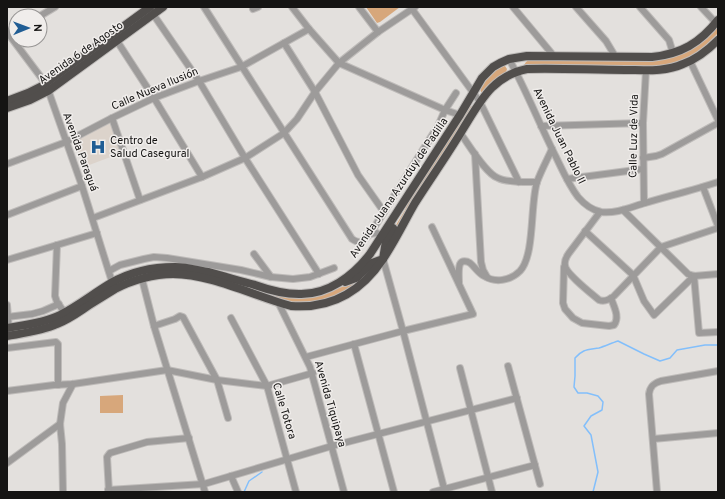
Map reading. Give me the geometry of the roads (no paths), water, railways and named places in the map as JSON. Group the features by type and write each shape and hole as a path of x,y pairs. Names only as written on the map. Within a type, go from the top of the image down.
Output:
{"highway":[{"name":"Avenida 6 de Agosto","path":"7,108 30,100 151,9 163,7"},
{"name":"Avenida 6 de Agosto","path":"7,101 47,87 117,41 151,9"},
{"name":"Avenida Juana Azurduy de Padilla","path":"8,332 66,315 136,273 150,269 177,267 188,268 276,292 290,294 301,295 325,290 349,276 370,254 460,115 482,78 493,67 509,59 527,56 652,56 673,53 688,47 706,34 717,22"},
{"name":"Avenida Juana Azurduy de Padilla","path":"114,286 158,275 173,274 195,276 291,306 316,305 335,300 359,286 383,259 415,204 480,102 500,80 516,71 527,69 646,70 671,68 690,61 705,53 718,40"},
{"path":"337,284 353,280 372,263 383,259 386,241 401,214 405,199"}],"street":[{"path":"204,7 352,239 357,242 361,242 370,234 438,126 445,110 456,93"},
{"path":"292,7 309,30 339,63 445,110 460,115"},
{"path":"359,7 378,32"},
{"path":"513,7 553,55"},
{"path":"576,7 606,41 615,56"},
{"path":"640,7 669,40 673,53"},
{"path":"700,7 717,22"},
{"path":"93,218 202,177 245,158 284,133 297,119 315,92 339,63 378,32 413,8 480,102 519,182"},
{"path":"151,9 199,81 245,158 319,274"},
{"name":"Calle Nueva Ilusión","path":"7,164 66,142 154,98 241,67 309,30"},
{"name":"Avenida Paraguá","path":"7,32 47,87 93,218 114,286"},
{"path":"117,41 202,177"},
{"path":"284,44 315,92 358,175 384,212"},
{"name":"Avenida Juan Pablo II","path":"509,59 575,193 582,201 600,212"},
{"path":"643,158 662,154 718,121 690,61"},
{"name":"Calle Luz de Vida","path":"644,203 643,158 646,70"},
{"path":"112,118 140,200"},
{"path":"541,126 644,123"},
{"path":"460,134 491,175 499,179 519,182 537,182"},
{"path":"460,286 460,264 462,262 467,261 483,276 497,281 505,280 520,270 526,260 530,244 534,197 537,182 552,149"},
{"path":"475,154 481,262 483,270 488,278"},
{"path":"567,179 643,169"},
{"path":"612,298 617,321 614,325 609,326 582,323 573,318 563,302 564,265 566,258 600,212 623,210 718,182"},
{"path":"7,215 82,186"},
{"path":"564,265 568,272 599,300 605,301 612,298 632,275 661,247 718,227 703,187"},
{"path":"623,210 688,274 694,276 718,274"},
{"path":"306,357 473,314 432,227"},
{"path":"585,231 632,275 644,301 654,315 694,276"},
{"path":"7,260 97,232"},
{"path":"370,234 377,233 382,236"},
{"path":"58,245 55,287 56,296 66,315"},
{"path":"254,254 271,277"},
{"path":"109,271 120,265 144,258 154,257 241,270 271,277 293,279 310,277 334,268"},
{"path":"383,259 444,491"},
{"path":"694,276 699,334 718,332"},
{"path":"142,279 167,370 204,484 205,492"},
{"name":"Avenida Tiquipaya","path":"278,302 313,373 344,492"},
{"path":"8,317 32,314 59,304"},
{"path":"7,305 8,332"},
{"path":"154,326 176,319 180,316 183,317 217,380 228,418"},
{"name":"Calle Totora","path":"231,318 267,386 296,492"},
{"path":"7,348 56,342 58,344 58,385"},
{"path":"354,344 394,492"},
{"path":"508,366 540,484"},
{"path":"460,368 492,492"},
{"path":"7,391 73,384 167,370 217,380 267,386 313,373"},
{"path":"657,492 649,394 651,387 653,384 661,381 718,371"},
{"path":"63,492 60,424 63,403 73,384"},
{"path":"189,438 147,442 110,453 107,457 108,491 204,484 332,446 516,398"},
{"path":"7,463 60,424"},
{"path":"653,439 718,433"},
{"path":"433,492 444,491 535,465"},
{"path":"231,476 238,492"}],"waterway":[{"path":"593,492 598,472 591,435 584,426 591,416 602,410 603,402 598,396 587,393 578,393 574,387 575,358 586,350 599,348 618,341 660,361 670,358 677,350 705,345 718,345"},
{"path":"244,492 249,481 262,472"}],"place":[{"name":"Centro de Salud Casegural","path":"98,147"}]}
